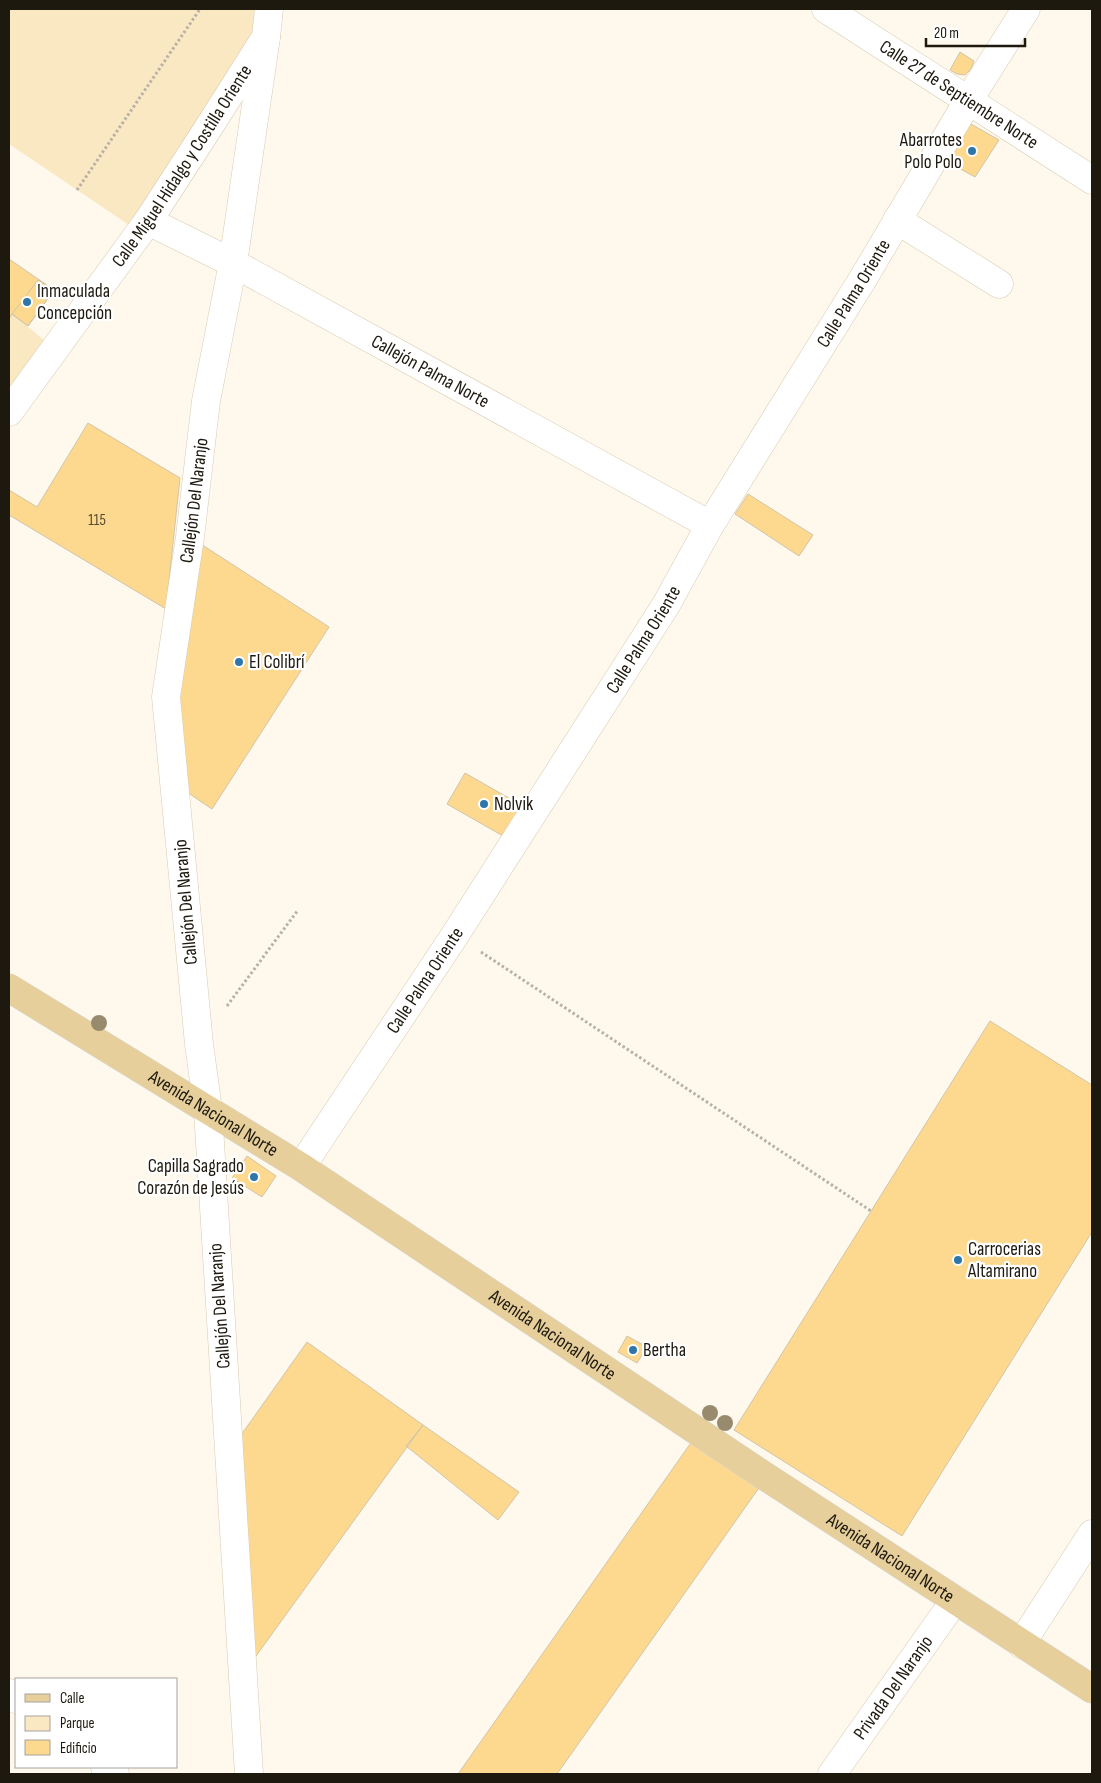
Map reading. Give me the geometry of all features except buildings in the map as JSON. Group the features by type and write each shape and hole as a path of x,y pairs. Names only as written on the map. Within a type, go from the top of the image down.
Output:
{"main road":[{"name":"Avenida Nacional Norte","path":"9,988 301,1167 1021,1644 1092,1689"}],"street":[{"name":"Calle Miguel Hidalgo y Costilla Oriente","path":"9,412 100,277 148,221 266,37 268,9"},
{"name":"Calle 27 de Septiembre Norte","path":"826,9 1092,180"},
{"name":"Calle Palma Oriente","path":"301,1167 455,935 666,605 710,525 1026,9"},
{"name":"Callejón Del Naranjo","path":"249,1774 208,1110 199,1044 166,697 190,537 206,401 232,263 266,37"},
{"path":"897,220 1000,284"},
{"name":"Callejón Palma Norte","path":"148,221 232,263 710,525"},
{"path":"1021,1644 1092,1534"},
{"name":"Privada Del Naranjo","path":"832,1774 955,1600"}],"path":[{"path":"77,190 200,9"},
{"path":"199,1044 298,910"},
{"path":"455,935 872,1211"}],"green space":[{"path":"9,9 258,9 256,35 129,225 9,144"},
{"path":"12,314 49,344 9,405 9,319"}],"place":[{"name":"Abarrotes Polo Polo","path":"972,151"},
{"name":"Inmaculada Concepción","path":"27,302"},
{"name":"El Colibrí","path":"239,662"},
{"name":"Nolvik","path":"484,804"},
{"name":"Capilla Sagrado Corazón de Jesús","path":"254,1177"},
{"name":"Carrocerias Altamirano","path":"958,1260"},
{"name":"Bertha","path":"633,1350"}]}
